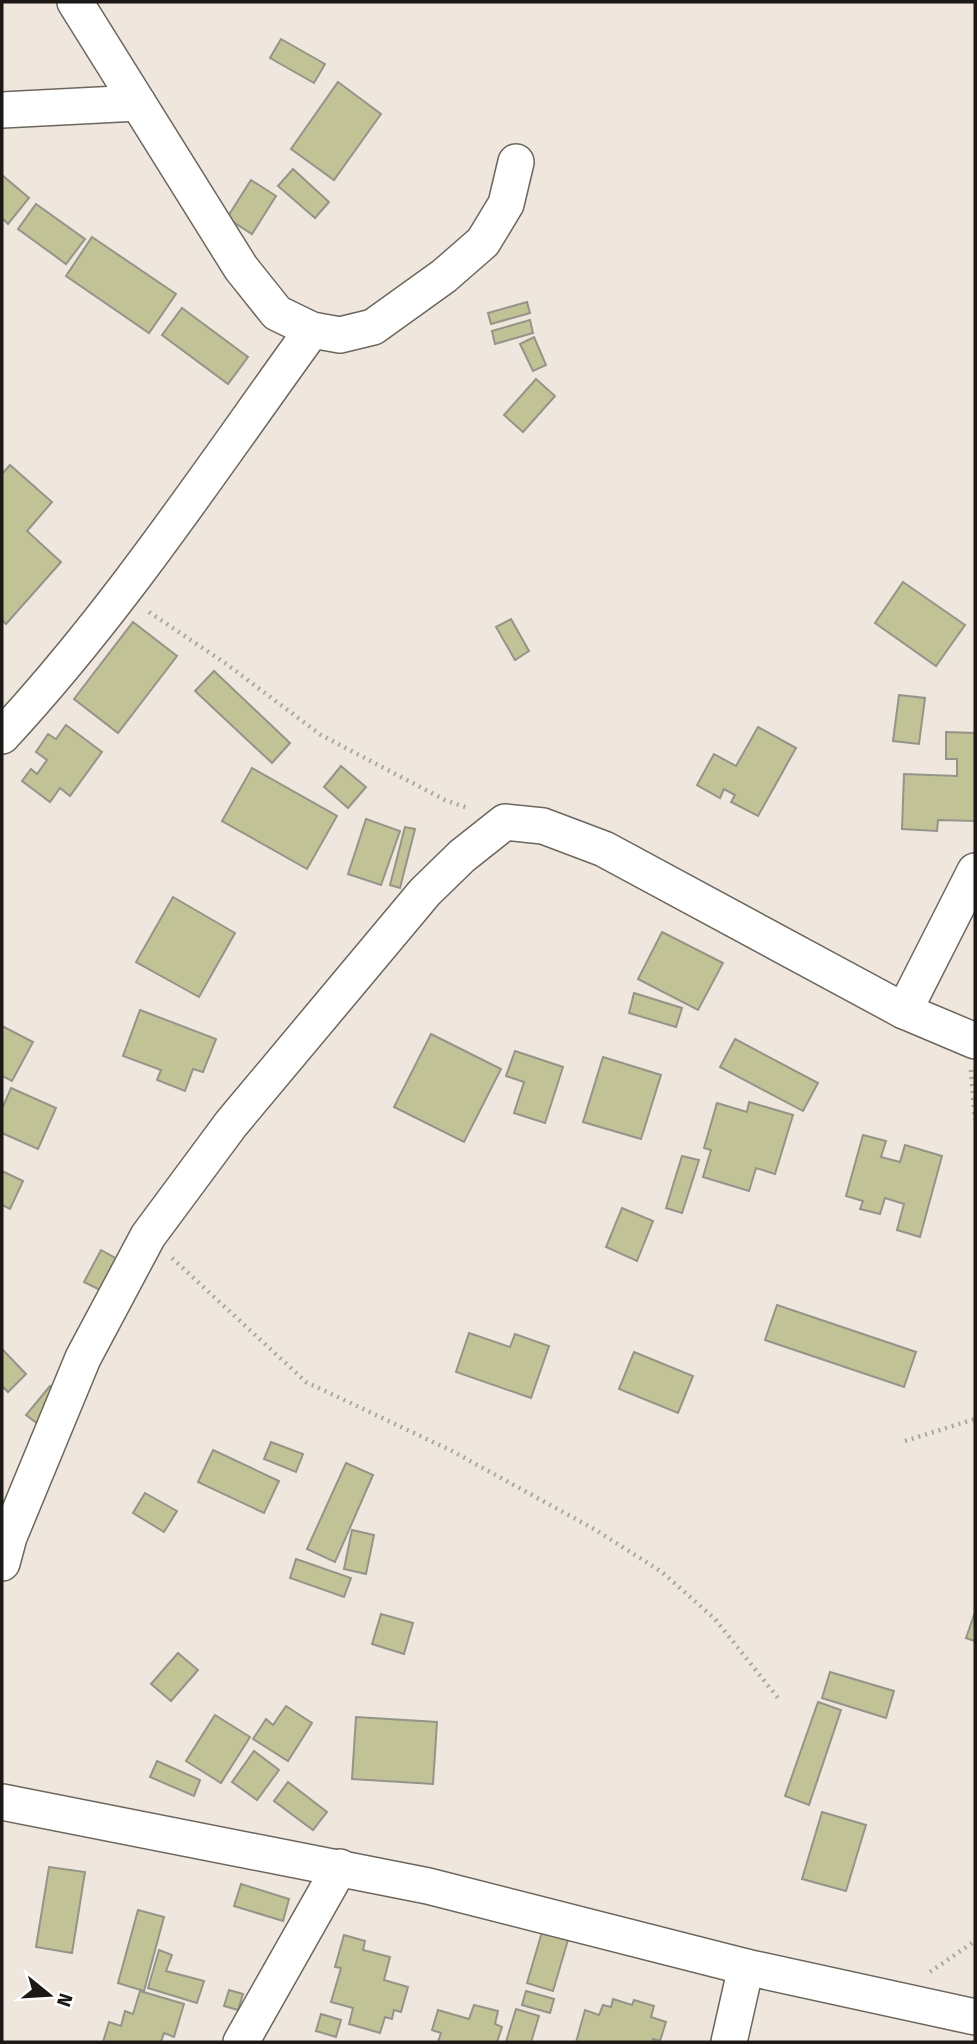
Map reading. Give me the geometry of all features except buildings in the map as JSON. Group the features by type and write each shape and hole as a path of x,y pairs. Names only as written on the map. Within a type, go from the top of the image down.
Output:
{"street":[{"path":"75,2 241,268 277,313 312,330 340,335 373,327 444,276 483,242 506,204 516,162"},
{"path":"2,110 138,103"},
{"path":"2,736 41,694 122,595 312,330"},
{"path":"2,1563 9,1537 83,1358 148,1236 231,1124 425,892 462,856 505,822 543,826 604,849 904,1011 972,1039"},
{"path":"904,1011 975,871"},
{"path":"2,1802 340,1867 524,1909 746,1967 975,2017"},
{"path":"241,2042 340,1867"},
{"path":"729,2042 746,1967"}],"path":[{"path":"122,595 225,663 321,735 445,800 505,822"},
{"path":"972,1039 975,1120"},
{"path":"148,1236 306,1382 450,1450 594,1530 662,1572 716,1619 778,1698"},
{"path":"905,1441 975,1419"},
{"path":"892,1998 975,1941"}]}
